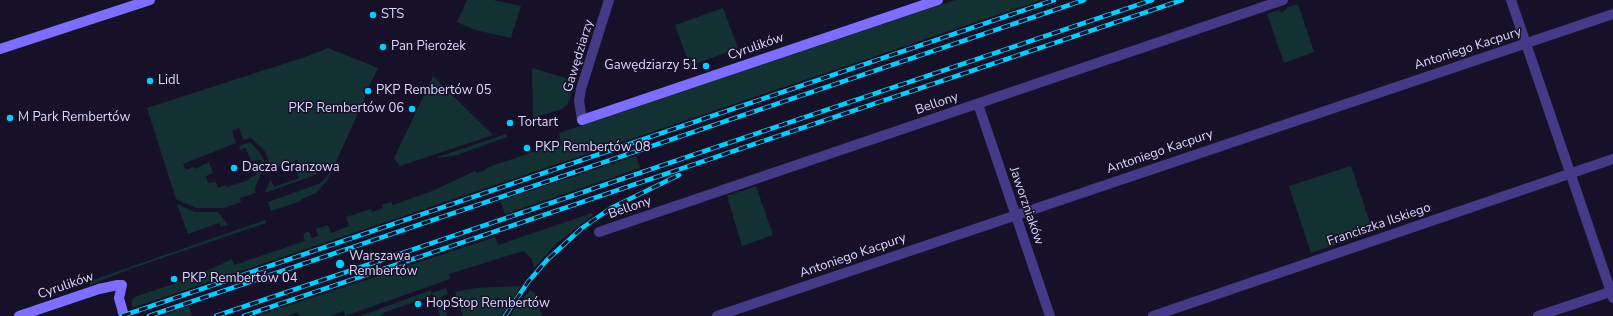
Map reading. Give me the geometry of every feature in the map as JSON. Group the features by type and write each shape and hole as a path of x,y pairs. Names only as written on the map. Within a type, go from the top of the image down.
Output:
{"main road":[{"path":"0,49 150,0"},
{"name":"Cyrulików","path":"582,120 938,0"},
{"name":"Cyrulików","path":"19,316 109,286 122,286 119,298 124,316"}],"street":[{"name":"Gawędziarzy","path":"582,120 579,101 581,88 609,0"},
{"name":"Bellony","path":"598,232 1283,0"},
{"path":"1511,0 1612,293 1538,316"},
{"name":"Antoniego Kacpury","path":"716,316 1613,14"},
{"name":"Jaworzniaków","path":"978,104 1014,215 1050,316"},
{"name":"Franciszka Ilskiego","path":"1153,316 1613,159"}],"green space":[{"path":"467,0 493,0 521,6 511,38 475,30 457,22"},
{"path":"955,0 1041,0 132,308 132,300 134,297 194,277 232,259 234,265 305,241 303,234 309,231 312,238 318,236 316,229 328,225 331,233 349,226 346,217 371,209 372,212 383,208 382,205 391,202 393,205 432,191 475,171 476,173 484,171 488,167 561,143 559,133"},
{"path":"1298,4 1314,52 1284,63 1267,14 1279,10 1282,13 1288,7"},
{"path":"723,8 738,48 690,66 675,25"},
{"path":"328,48 378,68 331,173 326,182 316,193 302,199 301,201 271,211 268,202 321,183 331,171 324,166 315,175 265,193 270,180 274,187 299,178 296,171 301,169 298,160 271,169 265,151 251,138 243,140 239,128 232,131 236,143 183,164 186,170 194,167 195,169 209,162 213,173 206,176 208,183 216,182 218,188 226,185 227,187 249,180 249,178 256,175 254,169 262,164 261,160 251,161 246,148 240,150 239,146 250,142 261,154 265,163 255,189 256,193 240,198 241,202 224,208 196,208 176,199 147,108 305,57"},
{"path":"532,68 575,81 568,104 562,109 533,118"},
{"path":"433,76 493,135 400,166 394,158"},
{"path":"506,134 507,137 457,155 438,157"},
{"path":"636,156 640,168 505,214 500,201"},
{"path":"1351,166 1373,232 1311,253 1289,186"},
{"path":"756,186 773,235 742,246 727,196"},
{"path":"177,204 195,212 218,212 228,225 221,227 219,223 188,234"},
{"path":"592,213 593,215 556,244 534,268 532,259 523,251 449,274 450,279 345,316 344,311 330,316 300,316 298,312 287,316 257,316 495,237 498,245"},
{"path":"265,220 266,223 130,269 90,285 90,282 93,280"},
{"path":"521,286 501,316 463,316 455,292 476,288"},
{"path":"446,288 448,294 441,297 447,316 440,316 432,293"},
{"path":"431,290 432,293 429,297 385,312 380,316 360,316"},
{"path":"530,290 535,293 542,316 511,316 515,308"},
{"path":"189,306 192,316 159,316"}],"railway":[{"path":"122,316 1054,0"},
{"path":"149,316 1084,0"},
{"path":"216,316 1152,0"},
{"path":"244,316 1182,0"},
{"path":"505,316 528,282 547,260 582,228 611,208 679,175"}],"place":[{"name":"STS","path":"373,15"},
{"name":"Pan Pierożek","path":"383,47"},
{"name":"Gawędziarzy 51","path":"706,66"},
{"name":"Lidl","path":"150,81"},
{"name":"PKP Rembertów 05","path":"368,91"},
{"name":"PKP Rembertów 06","path":"412,109"},
{"name":"M Park Rembertów","path":"10,118"},
{"name":"Tortart","path":"510,123"},
{"name":"PKP Rembertów 08","path":"527,148"},
{"name":"Dacza Granzowa","path":"234,168"},
{"name":"Warszawa Rembertów","path":"340,264"},
{"name":"PKP Rembertów 04","path":"174,279"},
{"name":"HopStop Rembertów","path":"418,304"}]}
